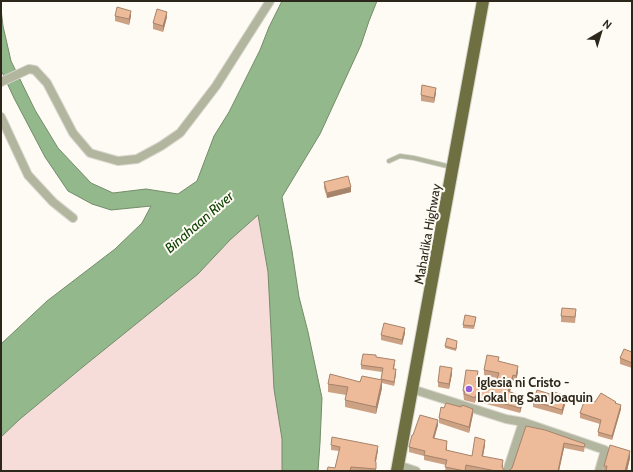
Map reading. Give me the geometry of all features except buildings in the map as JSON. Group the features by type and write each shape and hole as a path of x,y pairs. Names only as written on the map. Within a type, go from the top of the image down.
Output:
{"highway":[{"name":"Maharlika Highway","path":"398,468 483,1"}],"street":[{"path":"1,82 25,70 35,70 47,83 73,133 90,153 118,161 136,159 161,146 180,132 216,86 270,1"},
{"path":"1,117 28,175 53,202 72,218"},
{"path":"412,389 523,422 605,450 599,471"},
{"path":"507,471 523,422"},
{"path":"398,468 416,471"}],"lane":[{"path":"389,161 400,156 453,168"}],"shaded area":[{"path":"258,215 268,272 282,439 282,471 1,471 1,437 20,419 84,366 198,274 230,240"}],"water":[{"name":"Binahaan River","path":"282,1 377,1 361,45 320,134 282,197 299,297 322,398 318,471 282,471 282,439 274,389 268,272 258,215 230,240 198,274 84,366 20,419 1,437 1,344 47,301 115,249 142,223 151,206 111,210 92,204 68,191 45,157 1,70 1,9 3,26 11,61 35,110 58,148 91,183 113,193 146,189 178,194 197,181 214,136 229,112 260,50 269,27"}],"place":[{"name":"Iglesia ni Cristo - Lokal ng San Joaquin","path":"469,389"}]}
